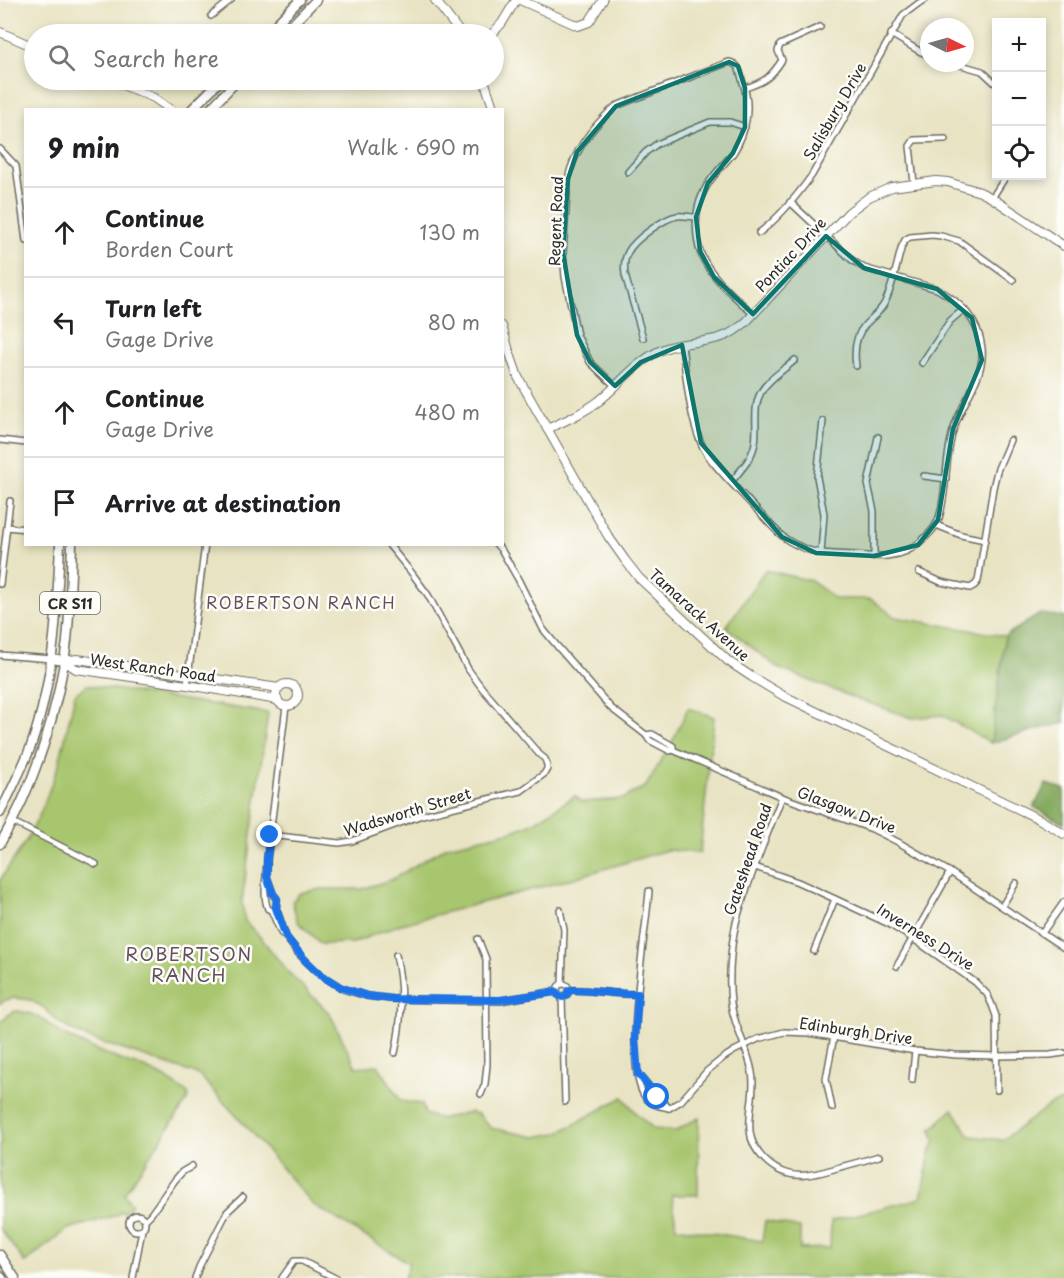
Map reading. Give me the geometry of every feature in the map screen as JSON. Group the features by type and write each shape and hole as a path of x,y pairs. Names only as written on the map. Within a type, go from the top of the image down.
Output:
{"main road":[{"path":"276,24 300,0"},
{"path":"293,24 316,0"},
{"path":"435,0 453,24"},
{"path":"502,24 518,0 578,26 590,22 603,0"},
{"path":"0,32 24,43"},
{"path":"135,90 154,98 168,108"},
{"path":"193,108 211,90"},
{"path":"210,108 228,90"},
{"path":"487,90 493,108"},
{"name":"Pontiac Drive","path":"547,429 581,413 641,362 659,351 668,347 722,337 739,328 849,212 869,197 892,187 936,182 980,192 1064,246"},
{"name":"Tamarack Avenue","path":"504,334 518,377 608,536 639,578 728,661 782,695 1039,819 1064,834"},
{"name":"CR S11","path":"0,813 30,747 40,717 52,659 57,618 60,546"},
{"name":"CR S11","path":"0,844 25,795 42,751 59,690 70,599 72,546"},
{"name":"West Ranch Road","path":"64,661 76,658 279,688"},
{"path":"52,659 64,661"},
{"name":"West Ranch Road","path":"64,661 76,669 278,700"},
{"path":"289,685 295,688 298,695 296,702 283,705 276,694 279,688 289,685"},
{"path":"0,1255 15,1278"}],"street":[{"name":"Salisbury Drive","path":"759,232 769,225 812,175 903,15 925,0"},
{"path":"211,16 226,2"},
{"path":"753,314 714,277 700,251 696,217 708,183 733,153 742,138 748,106 745,88 759,84 774,73 782,60 778,51 780,45 820,27"},
{"path":"891,34 920,51"},
{"name":"Regent Road","path":"615,386 590,362 577,335 565,277 563,254 570,167 577,152 605,116 616,106 729,62 738,66 745,88"},
{"path":"974,69 991,79"},
{"path":"628,172 646,152 657,144 710,122 730,122 745,127"},
{"path":"914,183 910,146 914,140 945,139"},
{"path":"0,149 16,166 24,226"},
{"path":"992,198 1003,180"},
{"path":"682,345 694,421 701,443 707,454 731,482 783,537 816,553 883,557 915,546 930,533 938,520 945,492 953,429 982,360 978,331 972,318 947,294 864,268 852,260 790,202"},
{"path":"643,338 625,275 624,264 627,254 631,246 662,222 678,216 696,217"},
{"path":"856,366 859,335 884,304 902,246 910,237 932,235 959,241 1013,280"},
{"path":"922,363 950,321 964,309"},
{"path":"731,482 750,457 755,443 756,409 761,392 795,360"},
{"path":"821,553 824,514 817,477 823,421"},
{"path":"874,556 874,511 868,484 878,436"},
{"path":"0,440 24,442"},
{"path":"918,572 941,582 970,588 975,585 978,580 997,471 1010,440"},
{"path":"924,476 946,479"},
{"path":"0,584 10,501"},
{"path":"936,525 961,536 985,540"},
{"path":"7,527 24,529"},
{"path":"187,685 205,546"},
{"name":"Wadsworth Street","path":"270,835 339,843 351,841 423,815 521,791 544,774 547,765 545,759 468,669 428,595 390,546"},
{"name":"Glasgow Drive","path":"498,546 518,579 543,629 610,708 646,735 654,735 673,746 673,750 782,797 872,829 898,842 950,872 1064,948"},
{"path":"0,655 52,659"},
{"path":"273,909 268,909 265,902 265,884 286,706"},
{"name":"Gateshead Road","path":"782,797 738,914 733,943 730,983 734,1019 753,1077 750,1134 757,1151 770,1165 797,1176 816,1175 879,1156"},
{"path":"11,821 96,864"},
{"name":"Inverness Drive","path":"755,867 798,882 887,923 975,982 987,994 996,1016 997,1090"},
{"path":"897,966 950,872"},
{"path":"267,877 277,899 273,909 286,937 321,975 340,987 367,996 401,999 509,999 556,992"},
{"path":"1002,906 1016,883"},
{"path":"649,891 635,1039 637,1079 647,1099 654,1104 669,1108"},
{"path":"814,951 835,899"},
{"path":"1042,933 1064,902"},
{"path":"560,910 564,930 562,984"},
{"path":"478,939 486,959 487,1065 485,1084 481,1094"},
{"path":"395,1053 401,999 396,955"},
{"path":"562,984 566,985 569,990"},
{"path":"556,992 557,987 562,984"},
{"path":"569,990 638,994"},
{"path":"562,997 566,996 569,990"},
{"path":"556,992 562,997"},
{"path":"562,997 565,1102"},
{"name":"Edinburgh Drive","path":"669,1108 681,1101 707,1071 723,1059 743,1046 784,1032 834,1036 877,1046 956,1055 1064,1053"},
{"path":"832,1108 826,1079 834,1036"},
{"path":"912,1080 915,1051"},
{"path":"638,1075 669,1108"},
{"path":"642,1091 647,1086"},
{"path":"133,1278 145,1220 182,1172 192,1166"},
{"path":"195,1278 228,1212 243,1197"},
{"path":"139,1244 129,1224 132,1217 139,1215 145,1220"},
{"path":"134,1231 142,1230"},
{"path":"282,1278 294,1261 302,1261 335,1278"}],"highlighted area":[{"path":"729,62 738,66 745,88 745,127 733,153 708,183 696,217 700,251 714,277 753,314 826,236 864,268 937,289 972,318 982,360 953,429 938,520 918,545 874,556 816,553 782,537 701,443 682,345 641,362 615,386 590,362 577,335 563,253 568,179 577,152 616,106"}],"green space":[{"path":"765,570 812,581 835,599 871,599 895,617 1005,636 991,743 942,715 912,718 778,668 726,627"},
{"path":"1040,614 1064,617 1064,723 991,743 1005,636"},
{"path":"87,685 268,713 242,902 245,921 287,971 330,1014 356,1067 378,1065 401,1101 422,1104 425,1114 441,1119 470,1112 478,1114 491,1128 535,1137 558,1133 623,1097 654,1129 676,1131 699,1117 698,1195 672,1195 676,1227 762,1241 765,1221 800,1228 800,1249 830,1248 831,1221 921,1198 930,1153 935,1140 931,1130 953,1109 970,1136 1003,1140 1051,1104 1064,1101 1064,1278 404,1278 409,1263 312,1204 199,1075 85,1037 62,1025 43,1007 30,1000 13,998 0,1004 0,880 26,841 41,812 59,764 75,694"},
{"path":"688,708 714,717 700,853 667,850 564,881 398,925 353,943 321,944 298,922 292,902 300,893 321,889 362,889 393,879 447,846 513,831 533,823 575,796 582,802 623,799 646,786 673,740"},
{"path":"1046,784 1064,789 1064,824 1034,807"},
{"path":"17,1011 39,1018 84,1045 164,1077 189,1094 187,1096 189,1098 124,1194 132,1205 123,1213 121,1211 117,1215 68,1229 25,1263 0,1229 0,1023 12,1012"}],"district":[{"name":"ROBERTSON RANCH","path":"301,602"},
{"name":"ROBERTSON RANCH","path":"189,963"}],"route":[{"path":"270,835 267,877 277,899 276,908 286,937 298,953 321,975 344,989 367,996 392,999 500,1000 556,992 562,997 568,994 569,990 638,994 635,1039 638,1075 657,1097"}]}
